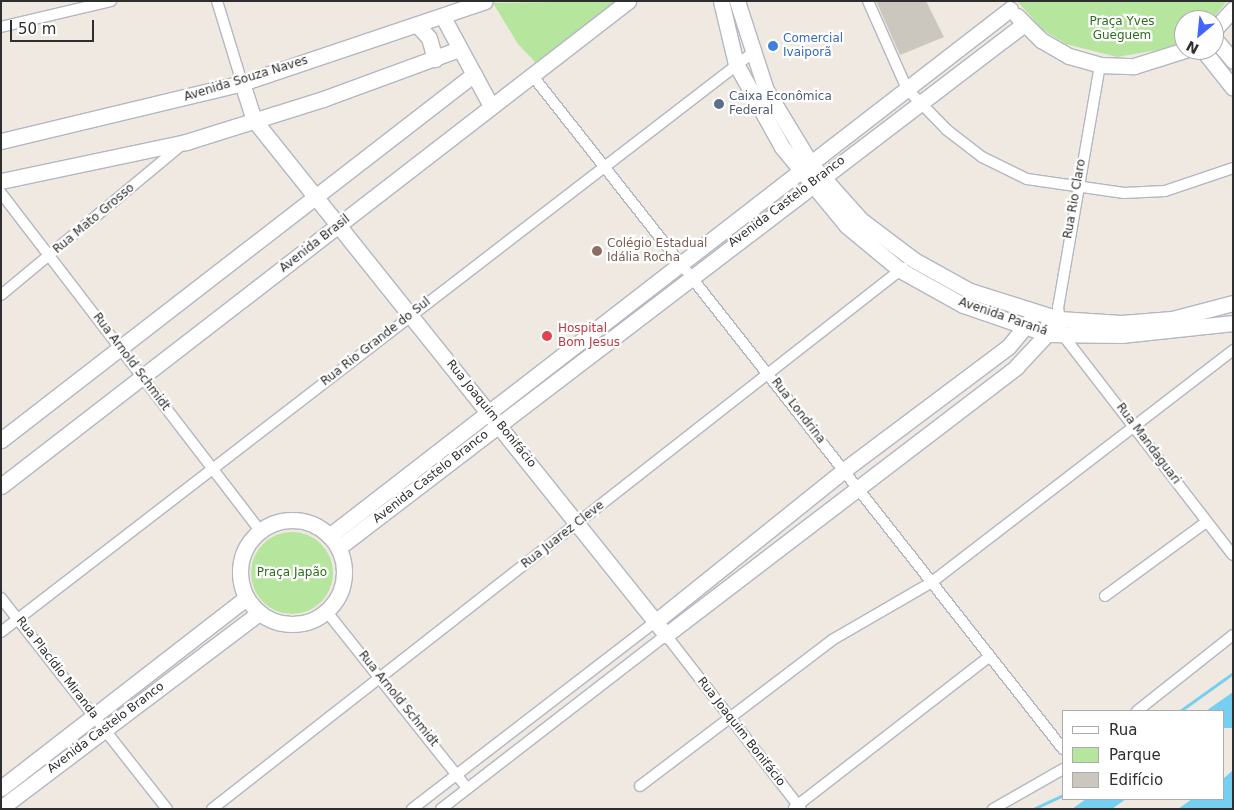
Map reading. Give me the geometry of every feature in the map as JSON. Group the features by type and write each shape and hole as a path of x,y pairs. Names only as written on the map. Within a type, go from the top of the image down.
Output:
{"street":[{"path":"1,27 111,1"},
{"name":"Rua Joaquim Bonifácio","path":"217,1 254,120 337,226 412,314 580,523 731,718 797,807"},
{"name":"Avenida Souza Naves","path":"1,141 242,83 444,19 485,1"},
{"name":"Avenida Brasil","path":"1,486 628,1"},
{"name":"Avenida Paraná","path":"721,1 736,64 805,168 847,226 900,270 963,305 1030,321 1121,335 1233,323"},
{"name":"Avenida Paraná","path":"736,1 751,54 766,90 805,168"},
{"path":"868,1 907,89 918,102 982,157 1026,179 1075,189 1165,191 1233,168"},
{"path":"1008,5 1041,40 1069,56 1100,65 1134,66 1174,53"},
{"name":"Avenida Castelo Branco","path":"334,542 499,424 805,168 907,89 1008,5"},
{"path":"1224,18 1233,8"},
{"path":"444,19 491,106"},
{"name":"Avenida Castelo Branco","path":"334,542 490,412 687,268 816,181 918,102 1024,24"},
{"path":"418,26 429,38 435,59"},
{"path":"1,181 186,142 435,59 459,49"},
{"path":"1224,50 1233,61"},
{"name":"Rua Rio Grande do Sul","path":"1,632 751,54"},
{"path":"1211,60 1233,88"},
{"name":"Rua Rio Claro","path":"1057,324 1075,189 1100,65"},
{"path":"1,440 474,74"},
{"name":"Rua Londrina","path":"532,75 687,268 858,486 988,657 1062,747"},
{"name":"Rua Mato Grosso","path":"1,295 52,255 186,142"},
{"name":"Avenida Paraná","path":"816,181 861,220 914,260 1030,321 1047,334"},
{"name":"Rua Arnold Schmidt","path":"1,194 52,255 120,348 260,531"},
{"name":"Rua Juarez Cleve","path":"212,809 379,675 580,523 767,371 914,260"},
{"name":"Avenida Paraná","path":"1057,324 1121,323 1172,319 1233,303"},
{"path":"412,809 655,622 844,470 1008,348 1030,321"},
{"path":"441,809 1016,366 1057,324"},
{"name":"Rua Mandaguari","path":"1057,324 1233,555"},
{"path":"640,786 832,640 932,582 1138,428 1233,350"},
{"path":"303,521 334,542 345,576 342,591 327,612 309,622 292,625 259,613 246,598 241,585 242,555 260,531 273,524 303,521"},
{"path":"1105,596 1206,522"},
{"name":"Rua Placídio Miranda","path":"1,598 167,809"},
{"name":"Avenida Castelo Branco","path":"1,808 26,778 94,716 246,598"},
{"name":"Rua Arnold Schmidt","path":"327,612 467,788"},
{"name":"Avenida Castelo Branco","path":"1,788 26,778 105,730 259,613"},
{"path":"1138,710 1233,635"},
{"path":"797,807 988,657"},
{"path":"993,809 1062,771"}],"green space":[{"path":"618,1 537,64 518,44 493,3"},
{"name":"Praça Yves Gueguem","path":"1017,1 1227,1 1220,10 1174,10 1174,45 1169,48 1117,57 1066,44 1043,30"},
{"name":"Praça Japão","path":"284,532 300,532 315,539 326,550 333,565 330,589 321,602 300,614 284,614 269,607 258,596 251,581 251,565 258,550 269,539"}],"water":[{"path":"1233,692 1233,728 1224,728 1224,710 1207,710"},
{"path":"1233,770 1233,809 1178,809 1191,800 1224,800 1224,778"},
{"path":"1085,800 1125,800 1112,809 1072,809"}],"building":[{"path":"876,1 926,1 944,37 900,55"}],"waterway":[{"path":"1181,710 1233,673"},
{"path":"1033,809 1062,795"}],"place":[{"name":"Comercial Ivaiporã","path":"773,46"},
{"name":"Caixa Econômica Federal","path":"719,104"},
{"name":"Colégio Estadual Idália Rocha","path":"597,251"},
{"name":"Hospital Bom Jesus","path":"547,336"}]}
